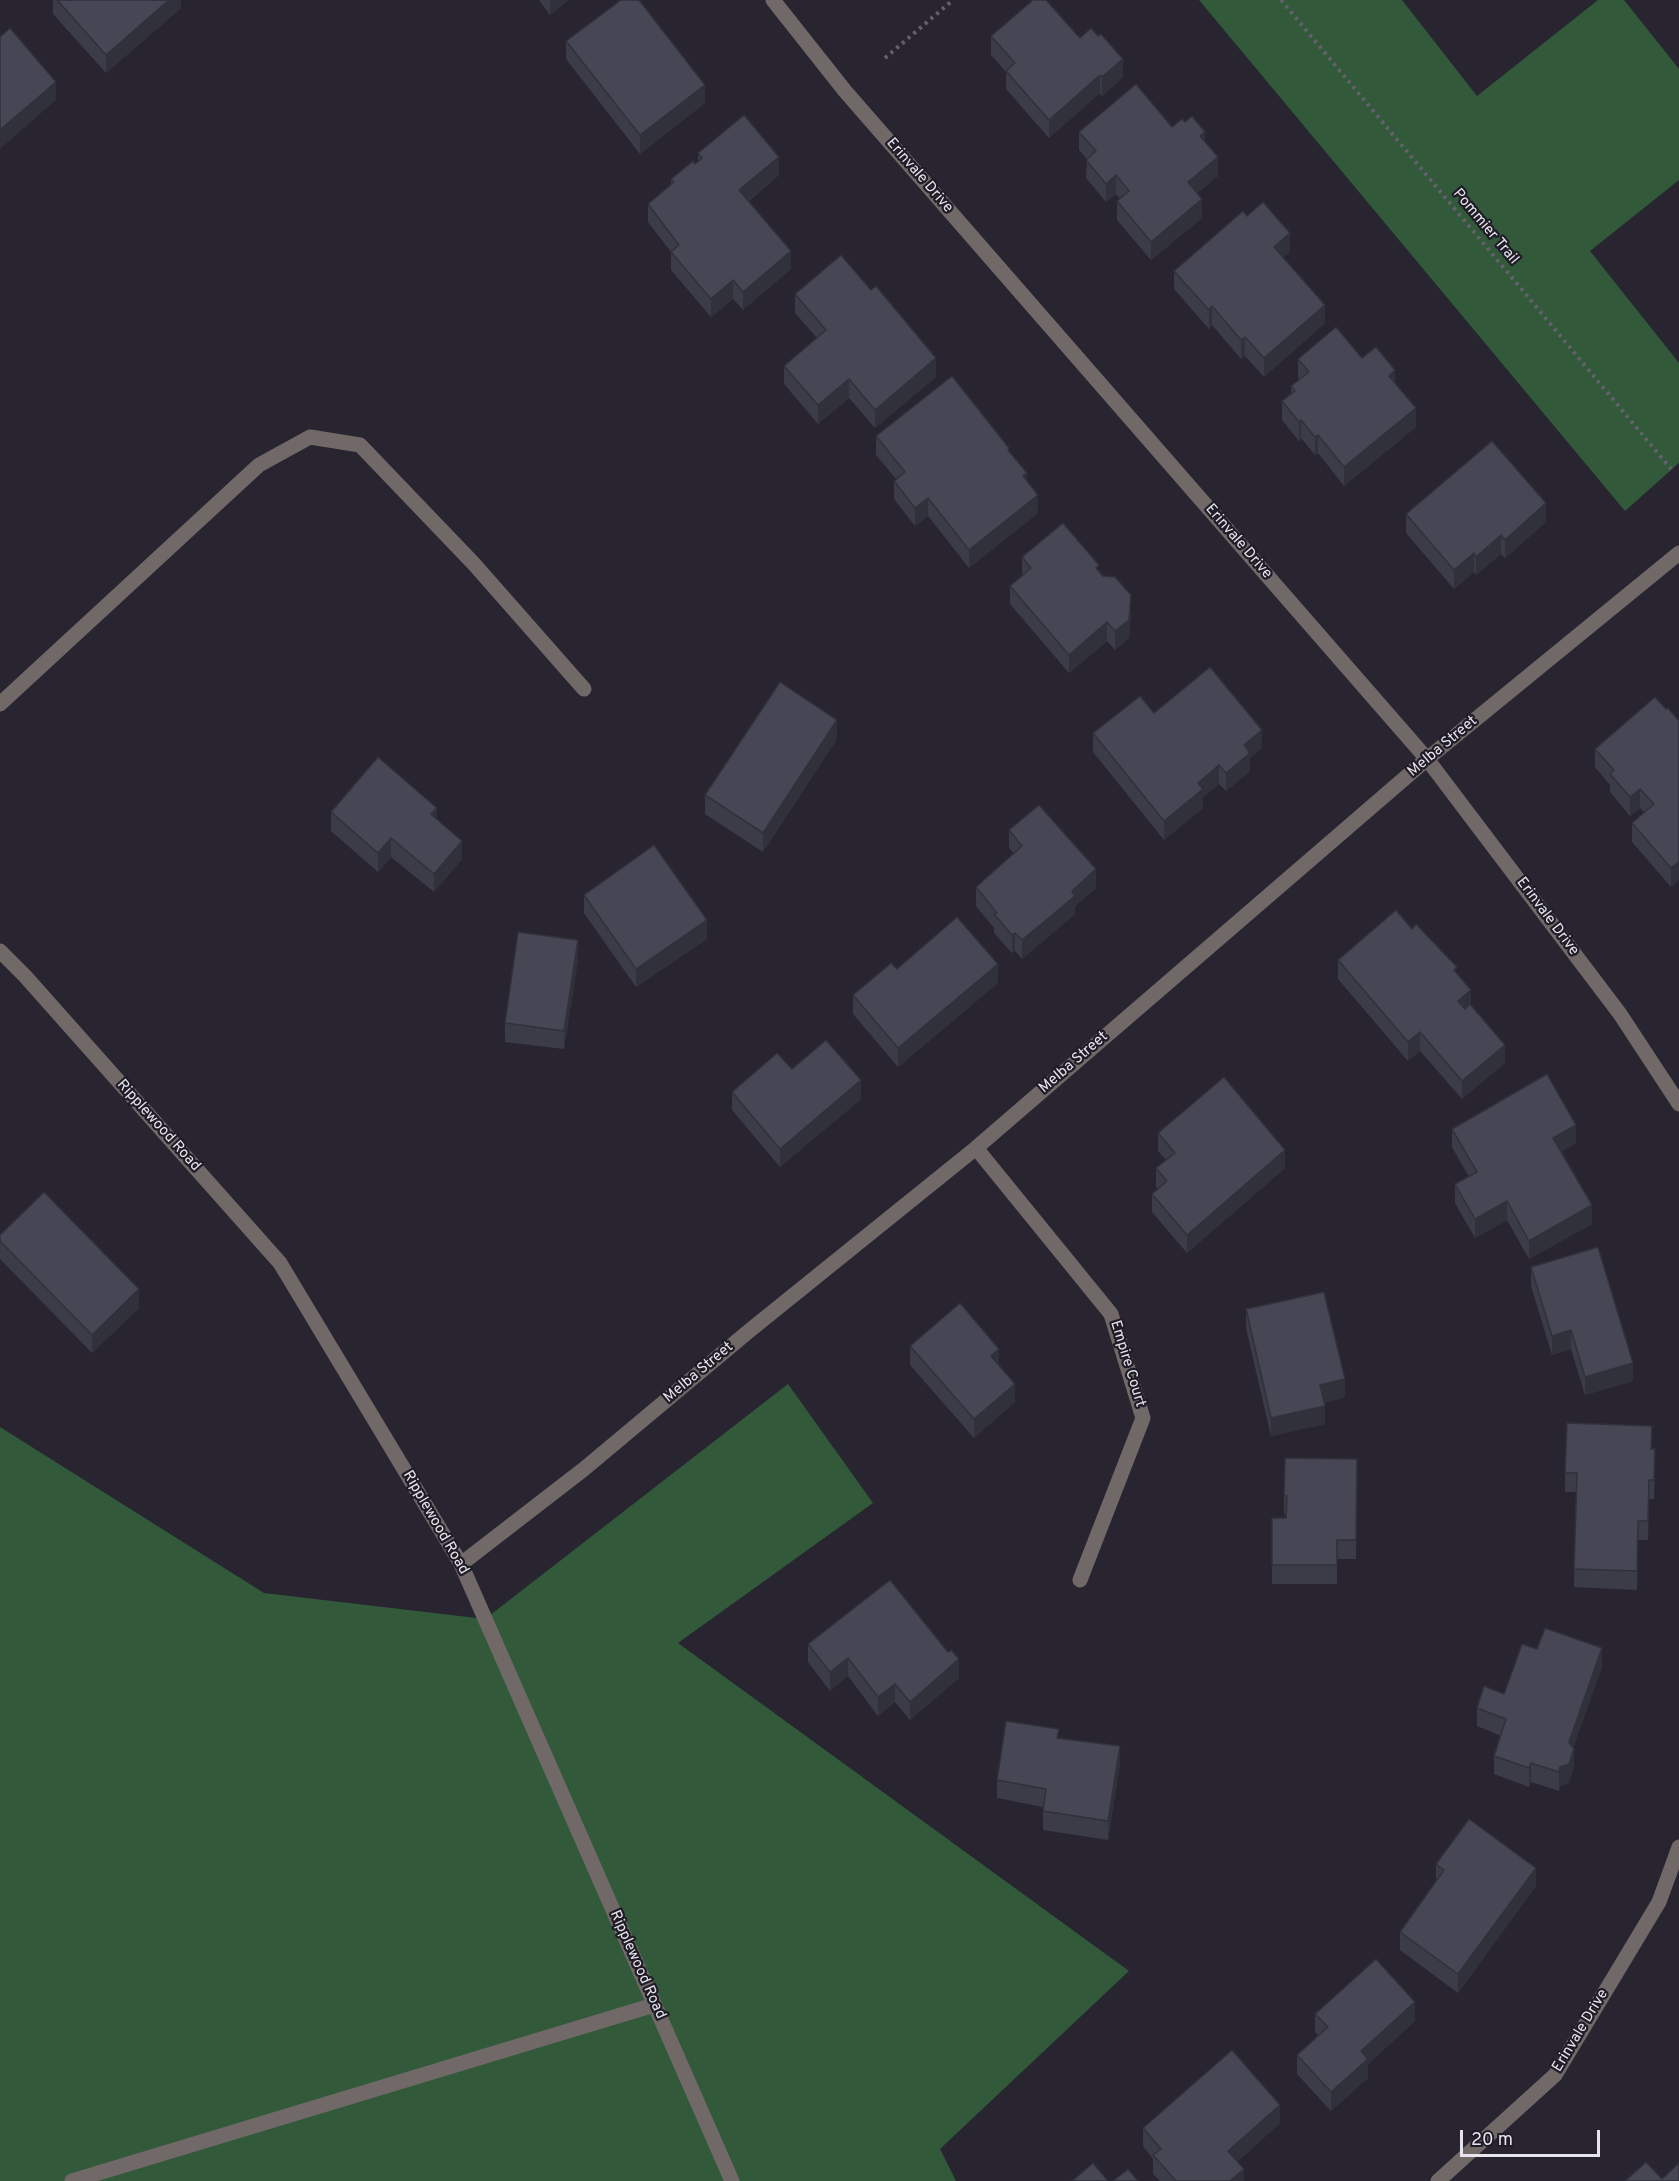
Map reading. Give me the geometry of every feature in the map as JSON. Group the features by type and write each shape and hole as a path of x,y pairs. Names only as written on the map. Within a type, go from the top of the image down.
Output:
{"street":[{"name":"Erinvale Drive","path":"773,0 853,100 1427,759 1620,1014 1679,1104"},
{"path":"0,704 259,465 310,437 360,445 474,564 584,689"},
{"name":"Melba Street","path":"461,1564 584,1469 976,1148 1427,759 1679,553"},
{"name":"Ripplewood Road","path":"0,951 25,976 280,1263 461,1564 732,2181"},
{"name":"Empire Court","path":"976,1148 1112,1314 1143,1418 1080,1581"},
{"name":"Erinvale Drive","path":"1438,2181 1555,2075 1659,1902 1679,1847"},
{"path":"72,2181 654,2005"}],"path":[{"path":"885,58 953,0"},
{"name":"Pommier Trail","path":"1281,0 1671,469"}],"green space":[{"path":"1199,0 1402,0 1477,96 1598,0 1624,0 1679,69 1679,180 1590,251 1679,363 1679,463 1625,511"},
{"path":"788,1384 873,1503 678,1643 1129,1971 940,2149 956,2181 0,2181 0,1427 264,1593 485,1619"}],"building":[{"path":"57,0 169,0 106,55"},
{"path":"621,0 639,0 705,85 640,135 566,41"},
{"path":"1033,0 1046,0 1080,38 1091,28 1098,36 1101,34 1123,59 1102,77 1100,75 1049,120 1006,71 1015,63 991,36"},
{"path":"10,28 56,82 0,130 0,37"},
{"path":"1136,84 1172,127 1182,119 1185,122 1192,116 1205,132 1200,136 1218,157 1188,182 1202,199 1151,242 1117,201 1129,191 1116,175 1106,184 1086,160 1096,151 1079,132"},
{"path":"744,115 779,157 739,190 791,251 743,292 733,280 711,299 671,252 679,245 648,204 674,182 671,179 693,161 695,164 702,158 698,153"},
{"path":"1263,202 1290,233 1274,247 1325,305 1264,358 1245,337 1241,340 1212,306 1209,310 1174,271 1243,211 1247,216"},
{"path":"841,255 871,290 876,286 936,358 875,410 849,379 818,405 784,366 826,330 795,294"},
{"path":"1336,327 1362,358 1376,347 1395,370 1389,376 1416,408 1344,467 1318,435 1315,437 1301,420 1299,422 1282,401 1295,391 1291,386 1309,372 1298,359"},
{"path":"952,376 1009,448 1008,450 1027,473 1023,476 1038,495 969,550 928,498 915,508 894,481 905,472 876,436"},
{"path":"1492,441 1546,503 1505,540 1501,535 1476,557 1474,553 1454,570 1406,514"},
{"path":"1063,523 1099,565 1096,568 1103,576 1115,577 1131,595 1129,620 1115,631 1107,622 1069,655 1010,586 1031,568 1022,557"},
{"path":"1210,667 1262,730 1244,745 1250,753 1226,773 1219,765 1198,783 1203,789 1164,821 1093,733 1140,696 1154,713"},
{"path":"780,682 837,720 763,833 705,795"},
{"path":"1655,697 1679,721 1679,862 1671,868 1632,823 1654,804 1640,789 1630,797 1610,774 1614,770 1595,749"},
{"path":"378,757 437,808 431,814 462,841 434,874 391,838 378,853 331,812"},
{"path":"1039,805 1096,869 1072,891 1075,896 1022,940 1015,933 1012,935 976,887 1022,846 1009,830"},
{"path":"654,845 707,920 636,969 584,895"},
{"path":"1396,910 1412,929 1416,924 1457,967 1454,970 1471,990 1458,1001 1465,1009 1470,1004 1505,1045 1462,1081 1420,1032 1408,1042 1338,960"},
{"path":"957,917 998,964 898,1048 853,995 891,963 897,969"},
{"path":"518,932 578,940 564,1031 505,1023"},
{"path":"826,1040 861,1080 780,1149 732,1092 777,1053 792,1069"},
{"path":"1547,1074 1576,1125 1553,1138 1592,1205 1529,1241 1507,1201 1475,1219 1455,1184 1477,1172 1452,1129"},
{"path":"1224,1077 1285,1150 1187,1235 1152,1194 1167,1181 1156,1168 1175,1153 1158,1133"},
{"path":"44,1192 139,1289 92,1335 0,1241 0,1235"},
{"path":"1598,1247 1633,1363 1585,1377 1571,1330 1552,1336 1531,1267"},
{"path":"1324,1292 1345,1379 1320,1385 1325,1406 1271,1418 1246,1309"},
{"path":"960,1303 999,1349 991,1356 1015,1384 974,1419 910,1346"},
{"path":"1567,1423 1652,1426 1651,1449 1655,1449 1654,1480 1649,1480 1648,1521 1638,1521 1637,1571 1574,1569 1577,1473 1565,1473"},
{"path":"1285,1458 1357,1459 1356,1540 1337,1540 1337,1565 1272,1565 1272,1518 1286,1518"},
{"path":"890,1580 948,1652 951,1650 959,1659 910,1702 895,1684 878,1697 848,1658 830,1672 808,1644"},
{"path":"1545,1628 1602,1648 1569,1742 1574,1749 1569,1764 1560,1767 1559,1772 1531,1763 1529,1768 1494,1756 1506,1719 1477,1708 1484,1686 1504,1694 1522,1644 1537,1649"},
{"path":"1006,1721 1059,1729 1057,1738 1120,1746 1108,1821 1043,1811 1046,1789 997,1780"},
{"path":"1469,1819 1536,1868 1458,1974 1400,1932 1444,1870 1436,1864"},
{"path":"1376,1959 1415,2002 1361,2051 1368,2059 1331,2092 1297,2055 1328,2027 1315,2014"},
{"path":"1232,2050 1280,2105 1228,2151 1244,2169 1230,2181 1176,2181 1153,2155 1161,2149 1143,2128"},
{"path":"1646,2162 1662,2179 1679,2163 1679,2181 1625,2181"},
{"path":"1093,2163 1108,2181 1072,2181"},
{"path":"1128,2169 1138,2181 1113,2181"}]}
